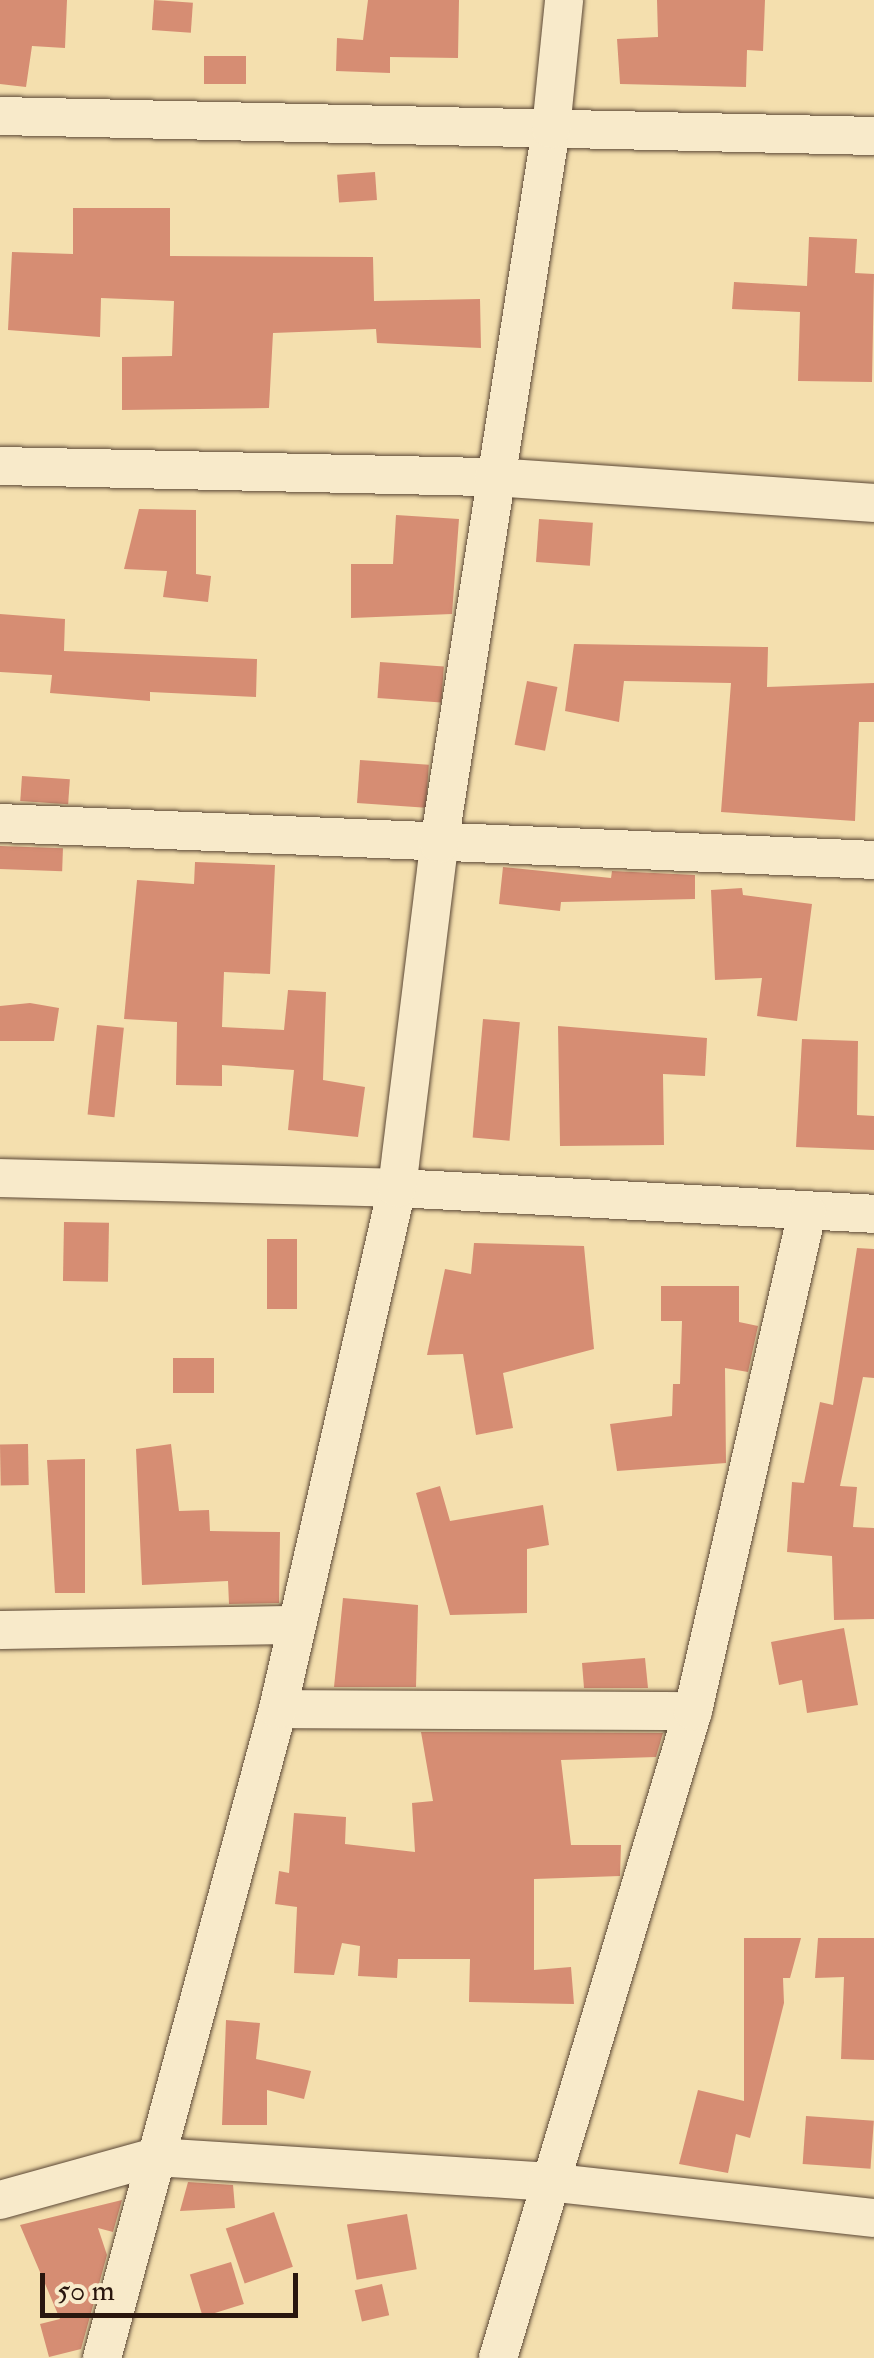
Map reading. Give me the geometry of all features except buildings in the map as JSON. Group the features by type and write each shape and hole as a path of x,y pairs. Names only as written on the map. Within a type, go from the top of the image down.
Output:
{"street":[{"path":"102,2358 278,1709 397,1188 439,844 551,129 564,0"},
{"path":"0,116 874,136"},
{"path":"0,466 494,477 874,502"},
{"path":"0,823 874,860"},
{"path":"0,1178 397,1188 874,1214"},
{"path":"498,2358 547,2182 693,1711 807,1213"},
{"path":"0,1630 297,1625"},
{"path":"278,1709 693,1711"},
{"path":"0,2200 155,2157 547,2182 874,2218"}]}
